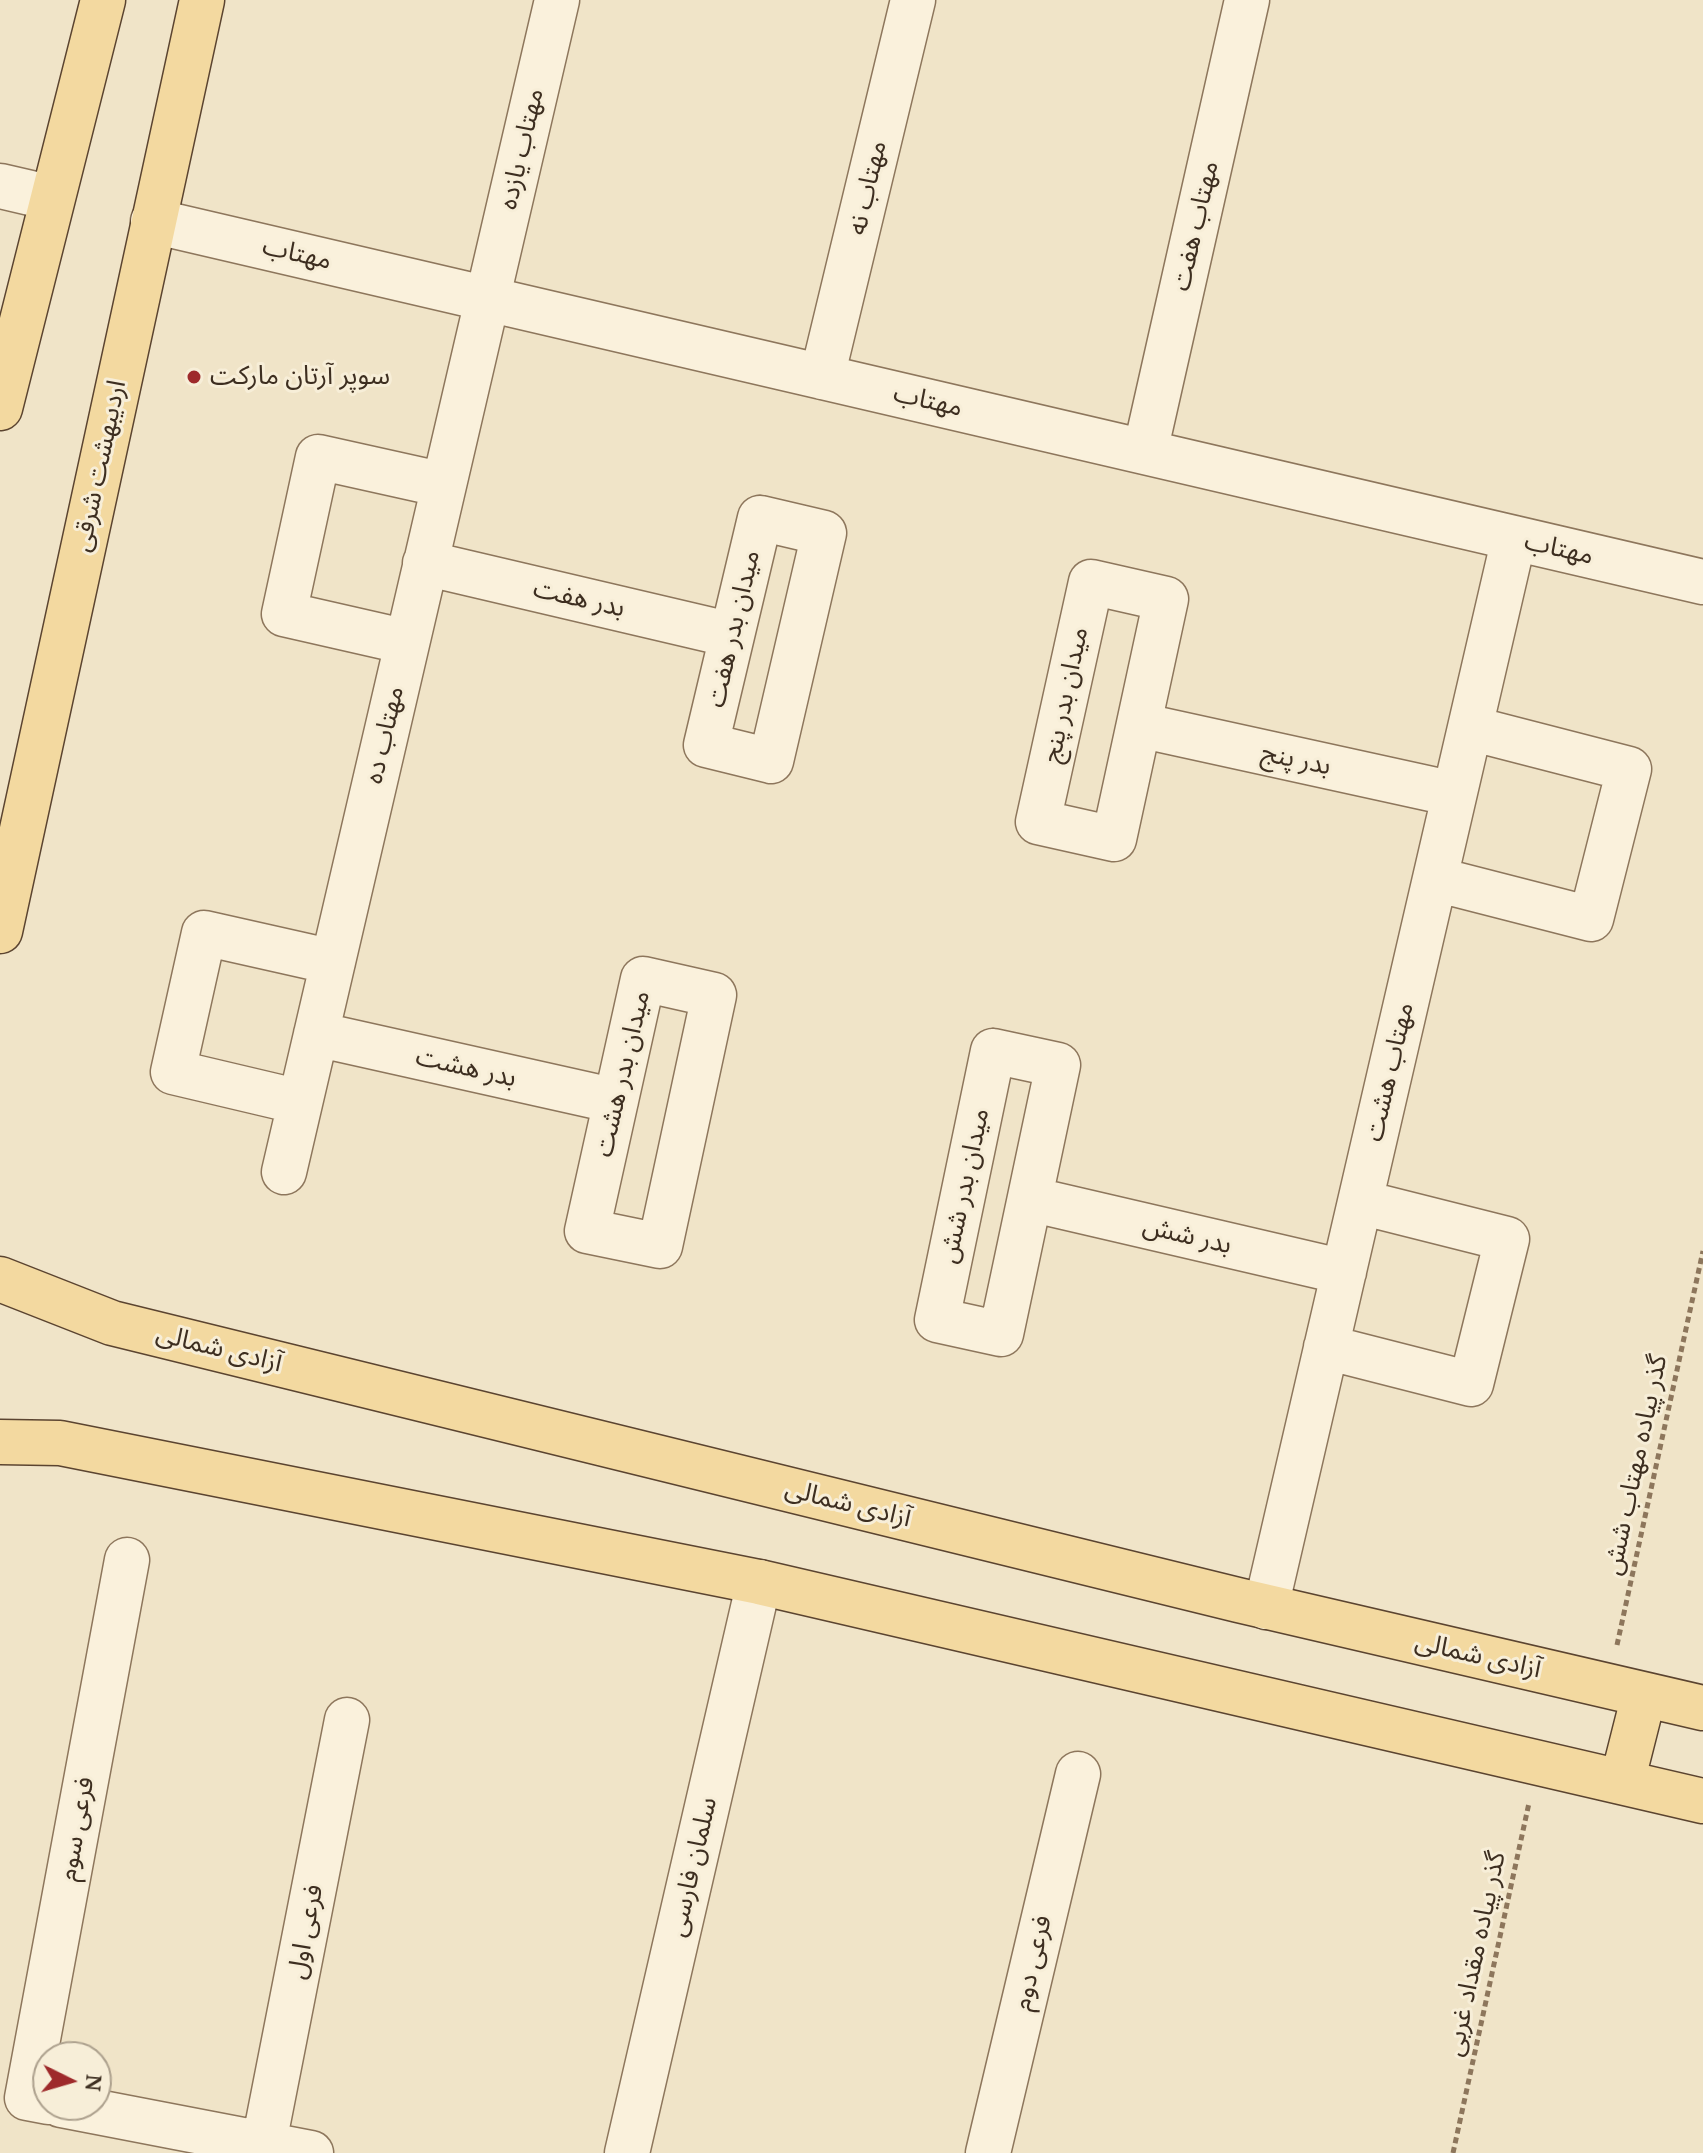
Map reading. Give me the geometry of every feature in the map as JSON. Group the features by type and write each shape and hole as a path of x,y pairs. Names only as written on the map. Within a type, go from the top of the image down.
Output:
{"main road":[{"path":"0,408 103,0"},
{"name":"اردیبهشت شرقی","path":"0,931 202,0"},
{"name":"آزادی شمالی","path":"0,1279 112,1323 1266,1607 1703,1708"},
{"path":"0,1442 60,1443 759,1582 1703,1801"},
{"path":"1622,1782 1626,1690"}],"street":[{"name":"مهتاب یازده","path":"487,299 557,0"},
{"name":"مهتاب نه","path":"822,377 913,0"},
{"name":"مهتاب هفت","path":"1145,452 1247,0"},
{"path":"0,186 52,198"},
{"name":"مهتاب","path":"153,221 1703,582"},
{"name":"مهتاب ده","path":"284,1172 487,299"},
{"path":"407,642 284,614 318,457 444,485"},
{"name":"میدان بدر هفت","path":"760,518 824,533 771,761 706,745 732,635 760,518"},
{"name":"مهتاب هشت","path":"1266,1607 1514,538"},
{"name":"بدر هفت","path":"425,563 732,635"},
{"name":"میدان بدر پنج","path":"1091,582 1166,599 1139,725 1114,839 1038,822 1091,582"},
{"name":"بدر پنج","path":"1139,725 1454,794"},
{"path":"1435,879 1591,919 1629,769 1470,728"},
{"path":"300,1102 173,1072 204,933 333,962"},
{"name":"میدان بدر هشت","path":"643,979 714,995 660,1246 587,1231 616,1101 643,979"},
{"name":"بدر هشت","path":"316,1034 616,1101"},
{"name":"میدان بدر شش","path":"993,1051 1058,1065 1030,1199 1001,1334 937,1320 993,1051"},
{"name":"بدر شش","path":"1030,1199 1344,1272"},
{"path":"1326,1347 1471,1384 1507,1239 1360,1202"},
{"name":"فرعی سوم","path":"54,2041 127,1560"},
{"name":"سلمان فارسی","path":"627,2153 759,1582"},
{"name":"فرعی اول","path":"263,2148 347,1720"},
{"name":"فرعی دوم","path":"988,2153 1078,1774"},
{"path":"112,2116 263,2148 311,2153"}],"path":[{"name":"گذر پیاده مهتاب شش","path":"1626,1690 1703,1251"},
{"name":"گذر پیاده مقداد غربی","path":"1453,2153 1538,1763"}],"place":[{"name":"سوپر آرتان مارکت","path":"194,377"}]}
